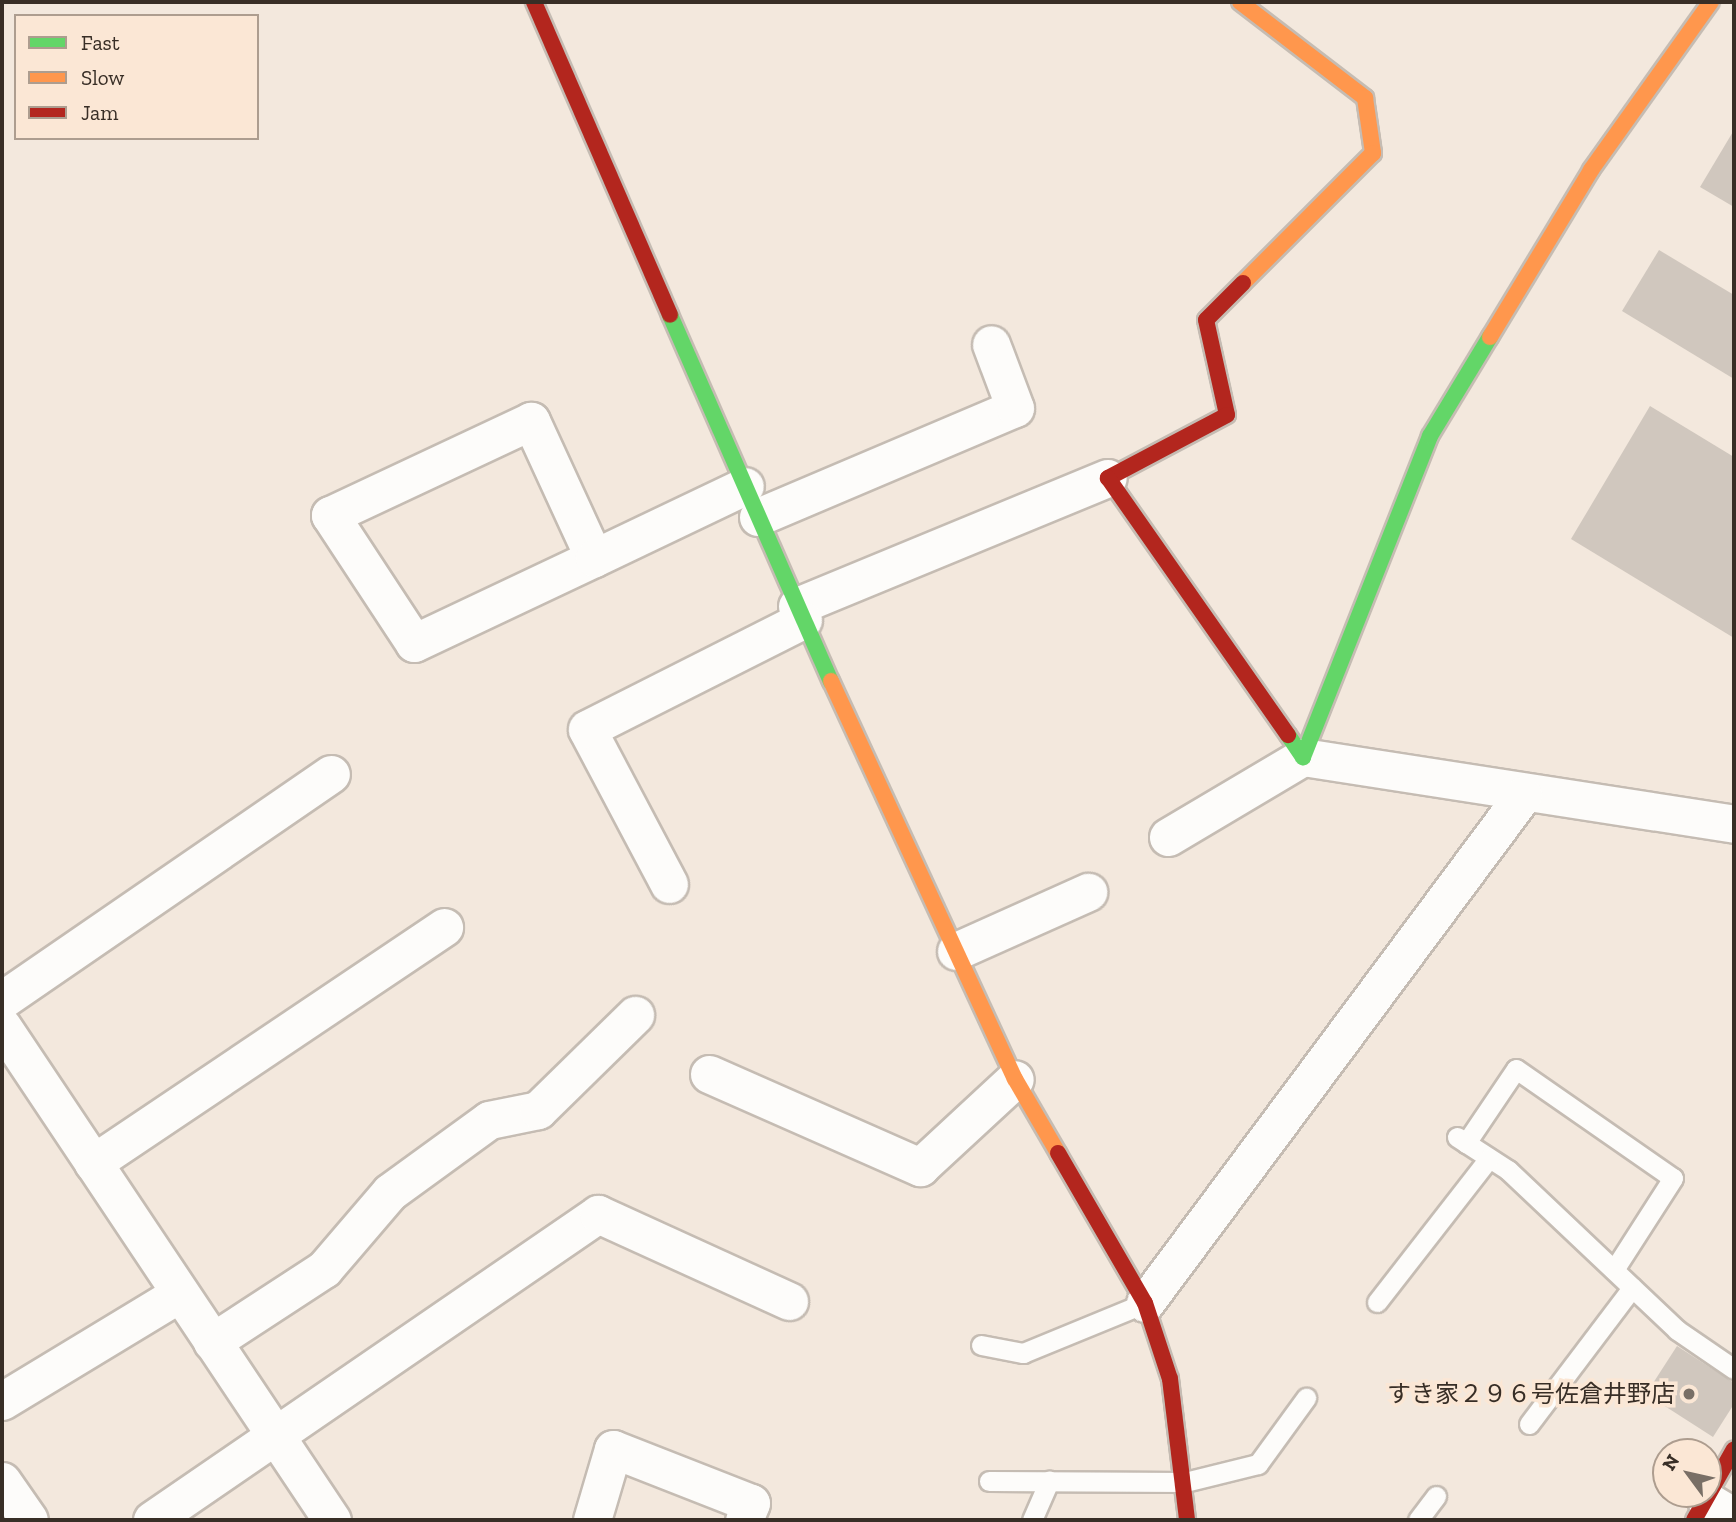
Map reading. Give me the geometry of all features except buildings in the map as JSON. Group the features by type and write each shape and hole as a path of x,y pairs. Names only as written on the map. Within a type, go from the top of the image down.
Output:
{"main road":[{"path":"534,2 800,613 1015,1079 1145,1303 1170,1379 1185,1482 1187,1520"},
{"path":"1240,2 1365,98 1373,153 1206,320 1227,415 1108,478 1303,757"},
{"path":"1303,757 1430,436 1591,170 1711,2"},
{"path":"1712,1512 1734,1449"}],"street":[{"path":"594,558 531,422 330,514 414,643 594,558 1015,408 991,344"},
{"path":"669,884 587,729 800,613 1108,478"},
{"path":"1168,837 1303,757 1523,795 1734,824"},
{"path":"2,1000 331,774"},
{"path":"1145,1303 1523,795"},
{"path":"956,951 1088,892"},
{"path":"93,1163 444,927"},
{"path":"212,1342 324,1269 390,1192 489,1120 538,1110 635,1015"},
{"path":"2,1026 332,1520"},
{"path":"709,1074 920,1167 1015,1079"},
{"path":"152,1520 277,1440 598,1214 789,1301"},
{"path":"2,1401 180,1293"},
{"path":"592,1520 613,1449 751,1503 744,1520"},
{"path":"2,1481 29,1520"}],"lane":[{"path":"1614,1270 1673,1178 1517,1069 1461,1140 1489,1158 1614,1270 1676,1330 1734,1369"},
{"path":"1377,1302 1489,1158"},
{"path":"1529,1424 1632,1288"},
{"path":"981,1345 1024,1353 1145,1303"},
{"path":"989,1481 1185,1482 1258,1464 1306,1398"},
{"path":"1031,1520 1049,1481"},
{"path":"1418,1520 1436,1496"}],"traffic: fast":[{"path":"670,315 831,681"},
{"path":"1288,735 1303,757 1430,436 1490,337"}],"traffic: slow":[{"path":"1240,2 1365,98 1373,153 1243,283"},
{"path":"1490,337 1591,170 1711,2"},
{"path":"831,681 1015,1079 1058,1153"}],"traffic: jam":[{"path":"534,2 670,315"},
{"path":"1243,283 1206,320 1227,415 1108,478 1288,735"},
{"path":"1058,1153 1145,1303 1170,1379 1187,1520"},
{"path":"1694,1520 1734,1449"}],"place":[{"name":"すき家２９６号佐倉井野店","path":"1689,1394"}]}
